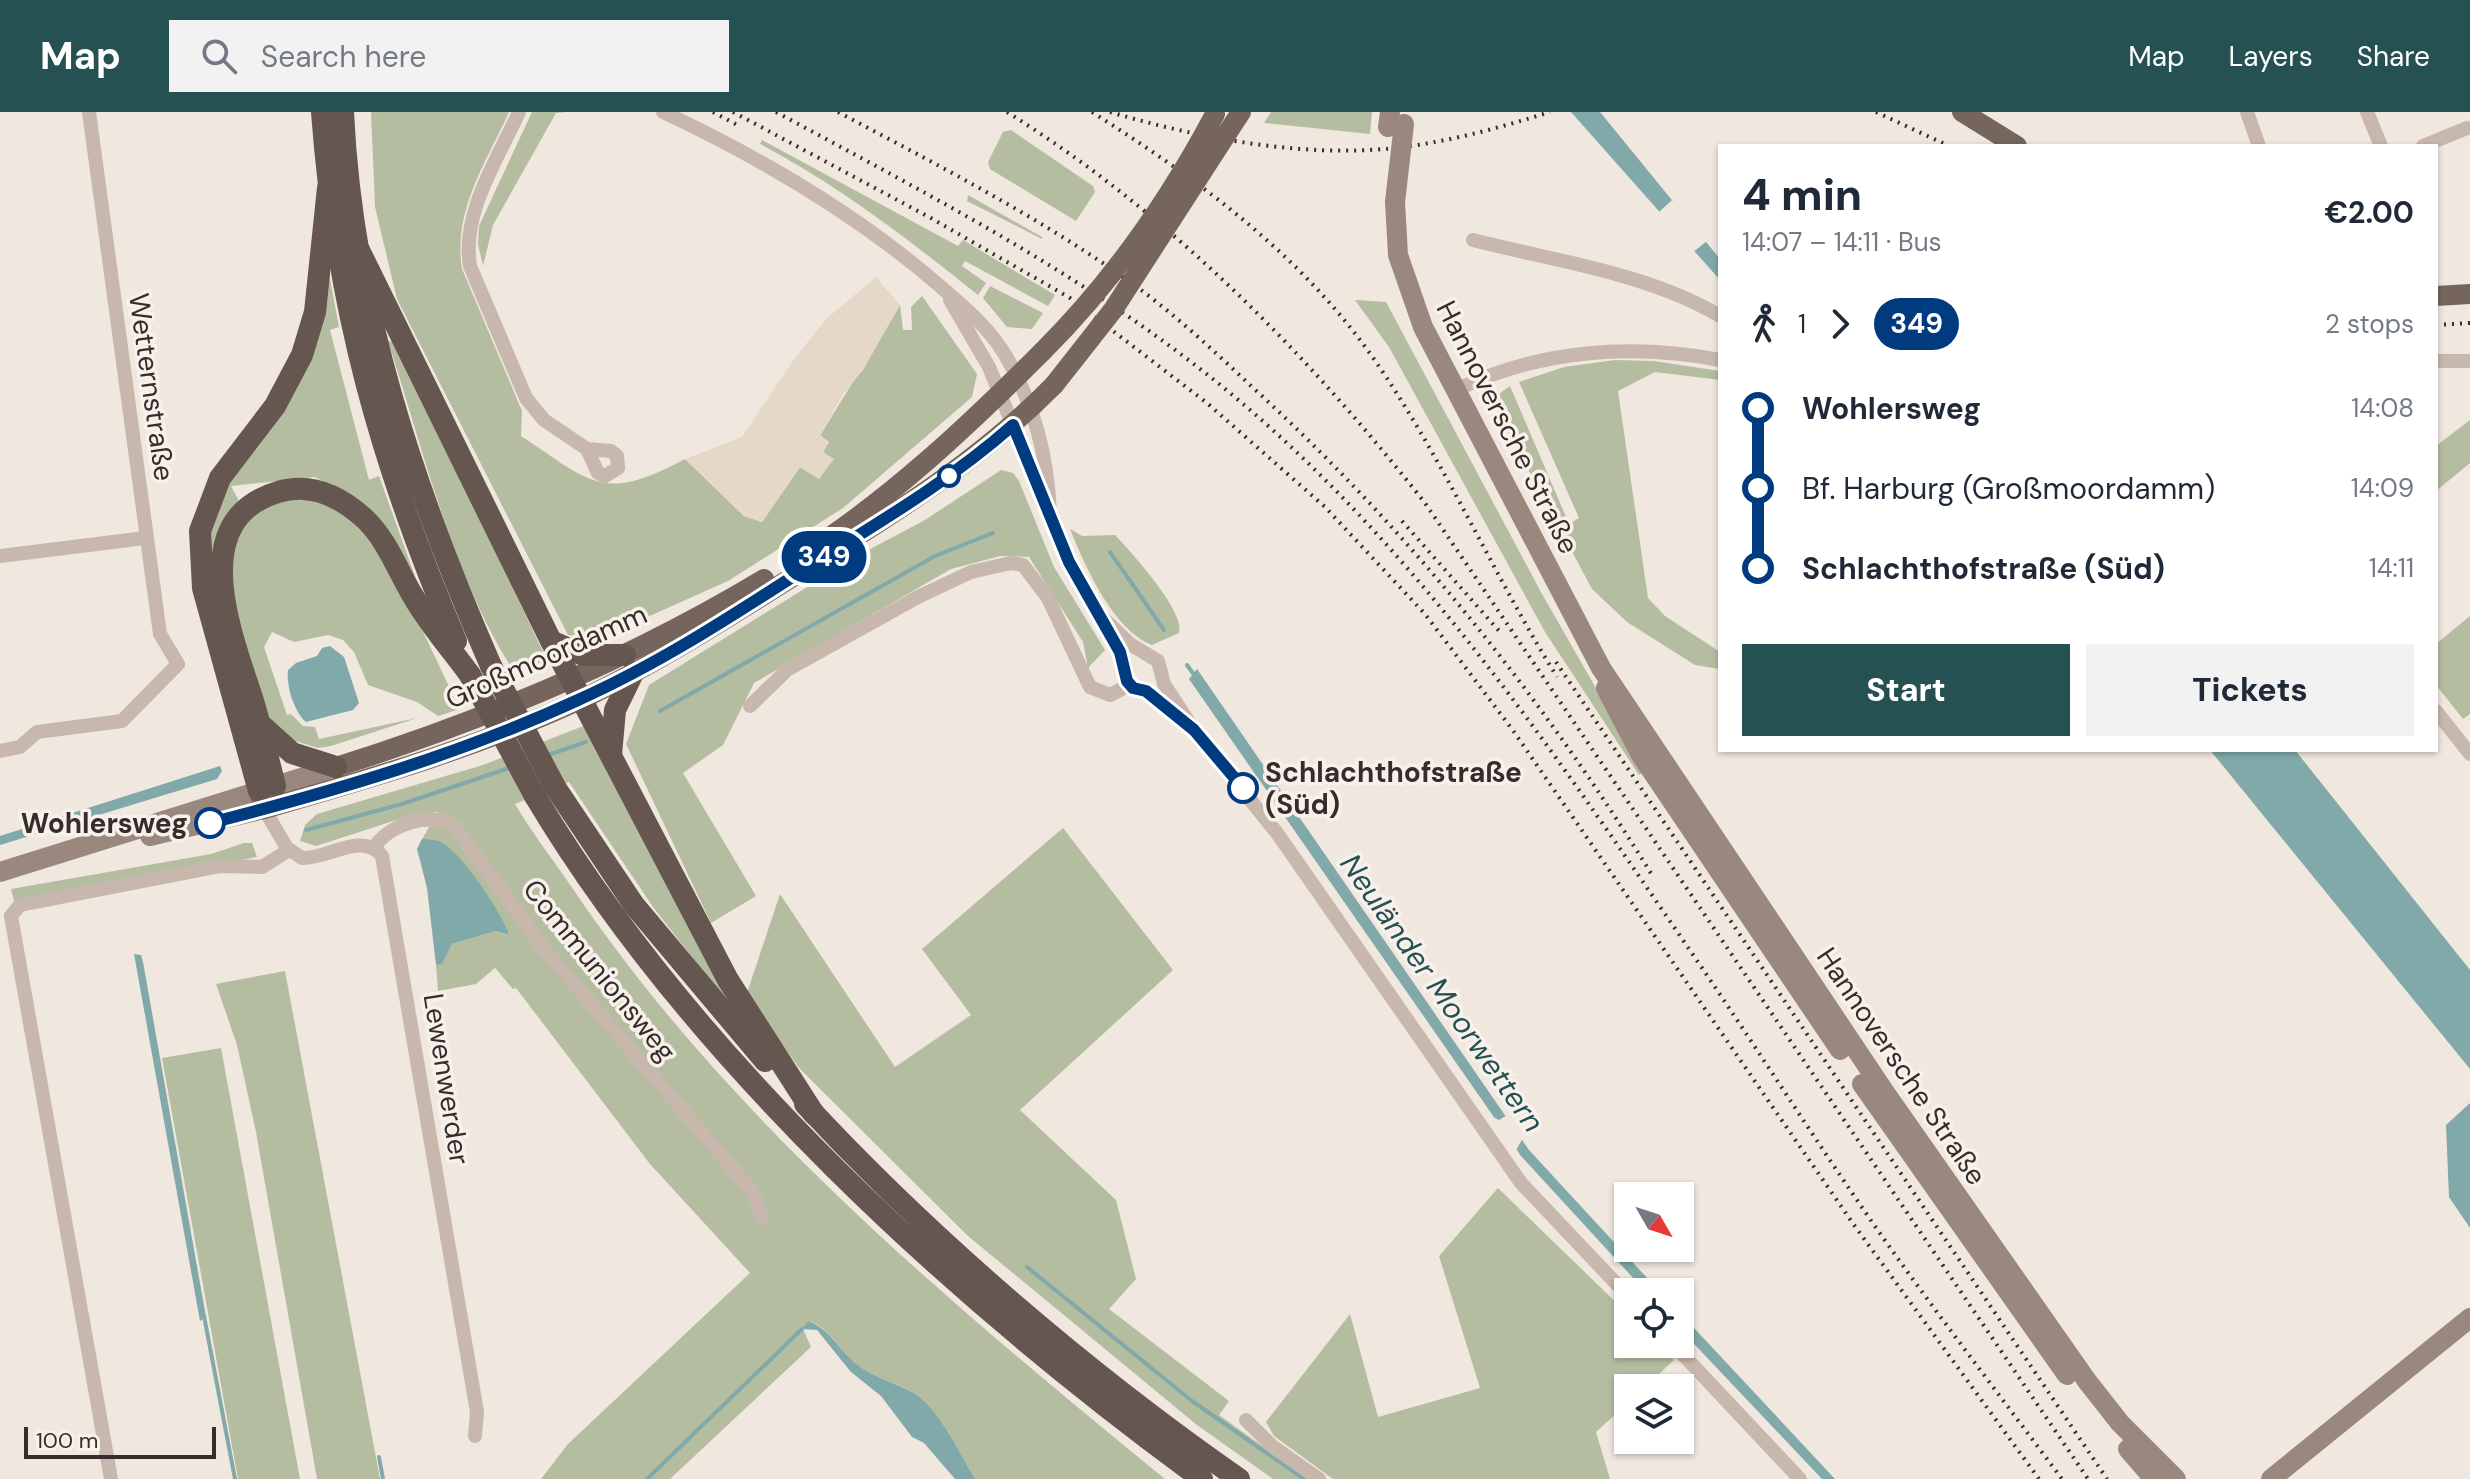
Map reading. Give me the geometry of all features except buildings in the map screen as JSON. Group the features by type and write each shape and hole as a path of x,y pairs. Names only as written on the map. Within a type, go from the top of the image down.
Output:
{"highway":[{"path":"322,112 328,188 350,321 376,427 421,558 616,919 721,1046 800,1130 954,1277 1193,1479"},
{"path":"343,112 358,248 398,426 480,671"},
{"path":"269,798 203,588 200,531 220,478 275,406 302,355 315,312 328,188"},
{"path":"358,248 610,756 728,980 814,1114"},
{"path":"269,798 260,724 228,619 220,563 230,531 244,512 262,498 283,490 306,489 328,494 367,521 415,599 480,671"},
{"path":"551,641 583,655 629,664 615,710 610,756"},
{"path":"260,724 292,753 336,767"},
{"path":"545,792 737,1030 814,1114 896,1195 1039,1322 1118,1388 1239,1479"},
{"path":"1159,1448 1202,1479"}],"main road":[{"path":"1962,112 2014,144"},
{"name":"Großmoordamm","path":"629,664 832,535 931,456 1000,393 1091,299 1155,217 1215,113"},
{"name":"Großmoordamm","path":"0,872 269,798 426,760 629,664 914,501 980,454 1054,385 1113,310 1239,114"},
{"name":"Hannoversche Straße","path":"1400,118 1395,202 1396,246 1403,273 1423,327 1601,668 1884,1091 2087,1381 2120,1423 2176,1479"},
{"path":"2438,296 2470,294"},
{"name":"Hannoversche Straße","path":"1601,668 1609,697 1641,755 1906,1149 2063,1370 2154,1479"},
{"name":"Großmoordamm","path":"269,798 336,767 486,715 576,690"},
{"path":"2259,1479 2277,1473 2470,1318"}],"street":[{"name":"Wetternstraße","path":"0,751 20,747 37,732 122,721 178,664 160,634 89,112"},
{"path":"519,112 470,223 467,244 470,266 526,398 544,420 587,449"},
{"path":"663,112 764,162 821,196 884,240 987,329 1017,376 1031,408 1046,458 1050,515"},
{"path":"2247,112 2258,144"},
{"path":"2367,112 2380,144"},
{"path":"2428,144 2467,128"},
{"path":"1473,240 1652,286 1693,300 1718,315"},
{"path":"945,291 980,350 1069,562 1126,667 1129,685"},
{"path":"1458,389 1518,366 1609,351 1676,353 1718,360"},
{"path":"2438,361 2470,361"},
{"path":"0,556 145,538"},
{"path":"750,706 787,670 918,597 971,572 1011,563 1023,565 1048,598 1090,687 1110,695 1129,685 1146,691 1194,730"},
{"path":"1100,615 1130,644 1161,664 1162,678 1194,730 1269,822 1521,1183 1614,1281"},
{"path":"1126,667 1131,658 1146,654"},
{"path":"1146,691 1156,687 1162,678"},
{"path":"2438,714 2470,754"},
{"path":"269,798 289,850 308,858 353,846 374,848"},
{"name":"Communionsweg","path":"374,848 383,837 422,819 441,819 456,828 545,950 753,1192 762,1219"},
{"name":"Lewenwerder","path":"374,848 383,862 405,982 477,1412 475,1436"},
{"path":"111,1479 11,916 20,905 221,866 262,867 289,850"},
{"path":"1686,1358 1800,1479"},
{"path":"1246,1420 1272,1446 1319,1479"}],"green space":[{"path":"371,112 509,112 481,169 467,207 460,247 462,269 522,411 521,436 582,476 599,482 635,481 685,459 744,516 762,522 800,467 823,452 829,442 820,436 900,305 903,330 912,330 911,307 922,296 977,374 972,397 843,508 728,581 598,639 568,635 397,299 375,207"},
{"path":"532,112 566,112 556,113 493,225 483,266 478,244 479,226"},
{"path":"1271,112 1372,112 1370,134 1264,123"},
{"path":"1011,130 1093,186 1095,192 1076,221 990,169 988,162 1003,132"},
{"path":"762,140 958,246 963,240 1055,295 1048,306 965,261 962,266 986,283 978,295 872,214 818,177 760,144"},
{"path":"968,195 1042,237 1042,239 967,201"},
{"path":"330,279 339,327 330,330 369,480 379,476 416,579 361,503 315,477 231,486 240,503 213,558 208,540 219,495"},
{"path":"990,286 1043,313 1032,329 1007,327 983,298"},
{"path":"1355,300 1386,302 1542,594 1644,772 1639,775 1545,632 1389,347"},
{"path":"388,341 395,342 546,658 519,679 496,642 459,560"},
{"path":"1615,360 1654,361 1718,371 1718,380 1655,372 1618,391 1648,598 1665,616 1718,651 1718,669 1695,665 1627,622 1592,589 1496,409 1499,394 1510,386 1569,524 1579,518 1519,382 1564,367"},
{"path":"2470,420 2470,463 2438,489 2438,444"},
{"path":"1001,470 1013,473 1019,481 1054,567 1105,650 1088,668 1083,642 1029,557 1000,556 951,569 754,683 723,745 683,773 756,896 711,923 626,744 649,685 859,555 925,520"},
{"path":"306,497 346,513 378,550 410,605 460,709 438,716 417,702 368,685 354,652 343,640 328,635 294,642 272,632 264,647 287,715 291,714 303,726 315,727 319,739 417,718 318,748 279,736 254,684 243,651 231,583 233,552 244,525 264,506"},
{"path":"1070,529 1082,536 1115,535 1166,597 1179,623 1179,633 1152,645 1125,626 1102,595"},
{"path":"2470,616 2470,714 2463,719 2438,688 2438,642"},
{"path":"586,725 730,1006 653,907 569,782 515,804 635,974 702,1054 847,1205 1004,1345 1165,1479 975,1479 948,1432 923,1400 860,1367 828,1333 809,1321 803,1329 811,1347 670,1479 541,1479 568,1444 750,1273 650,1164 516,988 513,989 495,968 476,984 438,991 436,965 442,963 452,944 496,931 508,935 437,840 422,839 438,812 412,815 316,846 300,841 305,825 317,814 483,765"},
{"path":"1063,828 1173,970 1020,1110 1116,1200 1136,1279 1109,1309 1229,1401 1219,1415 1308,1479 1273,1479 1197,1425 968,1236 800,1069 746,996 780,894 895,1067 971,1015 922,949"},
{"path":"252,843 257,857 14,901 11,889 211,854"},
{"path":"285,971 380,1479 317,1479 256,1132 237,1045 216,984"},
{"path":"221,1048 300,1479 238,1479 162,1058"},
{"path":"1498,1188 1614,1300 1614,1358 1674,1360 1659,1374 1614,1374 1614,1416 1596,1432 1610,1479 1333,1479 1274,1436 1266,1422 1350,1314 1378,1417 1480,1388 1439,1256"}],"shaded area":[{"path":"876,277 900,305 863,370 843,394 820,435 829,442 823,452 834,459 819,479 799,467 762,522 744,516 685,459 742,437 795,358 825,320"}],"water":[{"path":"1571,112 1600,112 1718,257 1718,278"},
{"path":"330,646 344,657 359,703 353,710 306,722 292,698 288,670"},
{"path":"1197,669 1529,1150 1614,1242 1614,1257 1521,1156 1189,679"},
{"path":"2212,752 2297,752 2470,970 2470,1069"},
{"path":"220,766 222,771 217,779 0,845 0,836"},
{"path":"422,839 441,842 470,870 509,935 496,931 452,944 442,964 436,965 427,888 417,849"},
{"path":"134,954 141,955 143,962 206,1317 200,1321"},
{"path":"2470,1103 2470,1228 2449,1197 2446,1125"},
{"path":"1618,1262 1632,1262 1647,1278 1633,1278"},
{"path":"808,1321 828,1333 860,1367 923,1400 948,1432 975,1479 955,1479 924,1443 912,1437 881,1396 851,1372 817,1330 802,1329"},
{"path":"1694,1328 1835,1479 1822,1479 1694,1344"}],"pier":[{"path":"1672,200 1707,241 1692,253 1658,213"},
{"path":"1487,1114 1499,1120 1509,1114 1524,1136 1514,1154"}],"waterway":[{"name":"Neuländer Moorwettern","path":"660,711 935,556 993,533"},
{"name":"Neuländer Moorwettern","path":"1110,552 1164,630"},
{"name":"Neuländer Moorwettern","path":"1187,665 1195,676"},
{"name":"Neuländer Moorwettern","path":"548,755 586,742"},
{"name":"Neuländer Moorwettern","path":"306,830 402,804 509,768"},
{"path":"1027,1267 1192,1401 1304,1479"},
{"path":"204,1316 235,1479"},
{"path":"647,1479 802,1329"},
{"path":"379,1457 383,1479"}],"railway":[{"path":"713,112 741,127"},
{"path":"733,112 929,217 1070,298 1207,403 1325,507 1425,614 1512,729 1854,1225 2039,1479"},
{"path":"776,112 1007,240 1118,309 1224,388 1293,449 1357,513 1418,580 1530,722 1687,946 1896,1256 2062,1479"},
{"path":"838,112 985,191 1126,279 1190,330 1308,439 1416,555 1517,678 1564,742 1652,875"},
{"path":"1007,112 1124,195 1232,289 1332,393 1425,503 2088,1479"},
{"path":"1092,112 1172,165 1247,223 1282,254 1347,323 1401,400 1557,677"},
{"path":"1110,112 1251,144 1324,150 1415,145 1493,129 1550,112"},
{"path":"1876,112 1945,144"},
{"path":"2438,325 2470,323"},
{"path":"1402,521 1500,632"},
{"path":"1556,662 2107,1479"}],"bus line":[{"name":"349","path":"210,823 426,760 581,699 714,626 899,510 980,454 1013,425 1069,562 1120,652 1127,681 1133,688 1146,691 1194,730 1243,788"}],"place":[{"name":"Schlachthofstraße (Süd)","path":"1243,788"},
{"name":"Wohlersweg","path":"210,823"}]}
